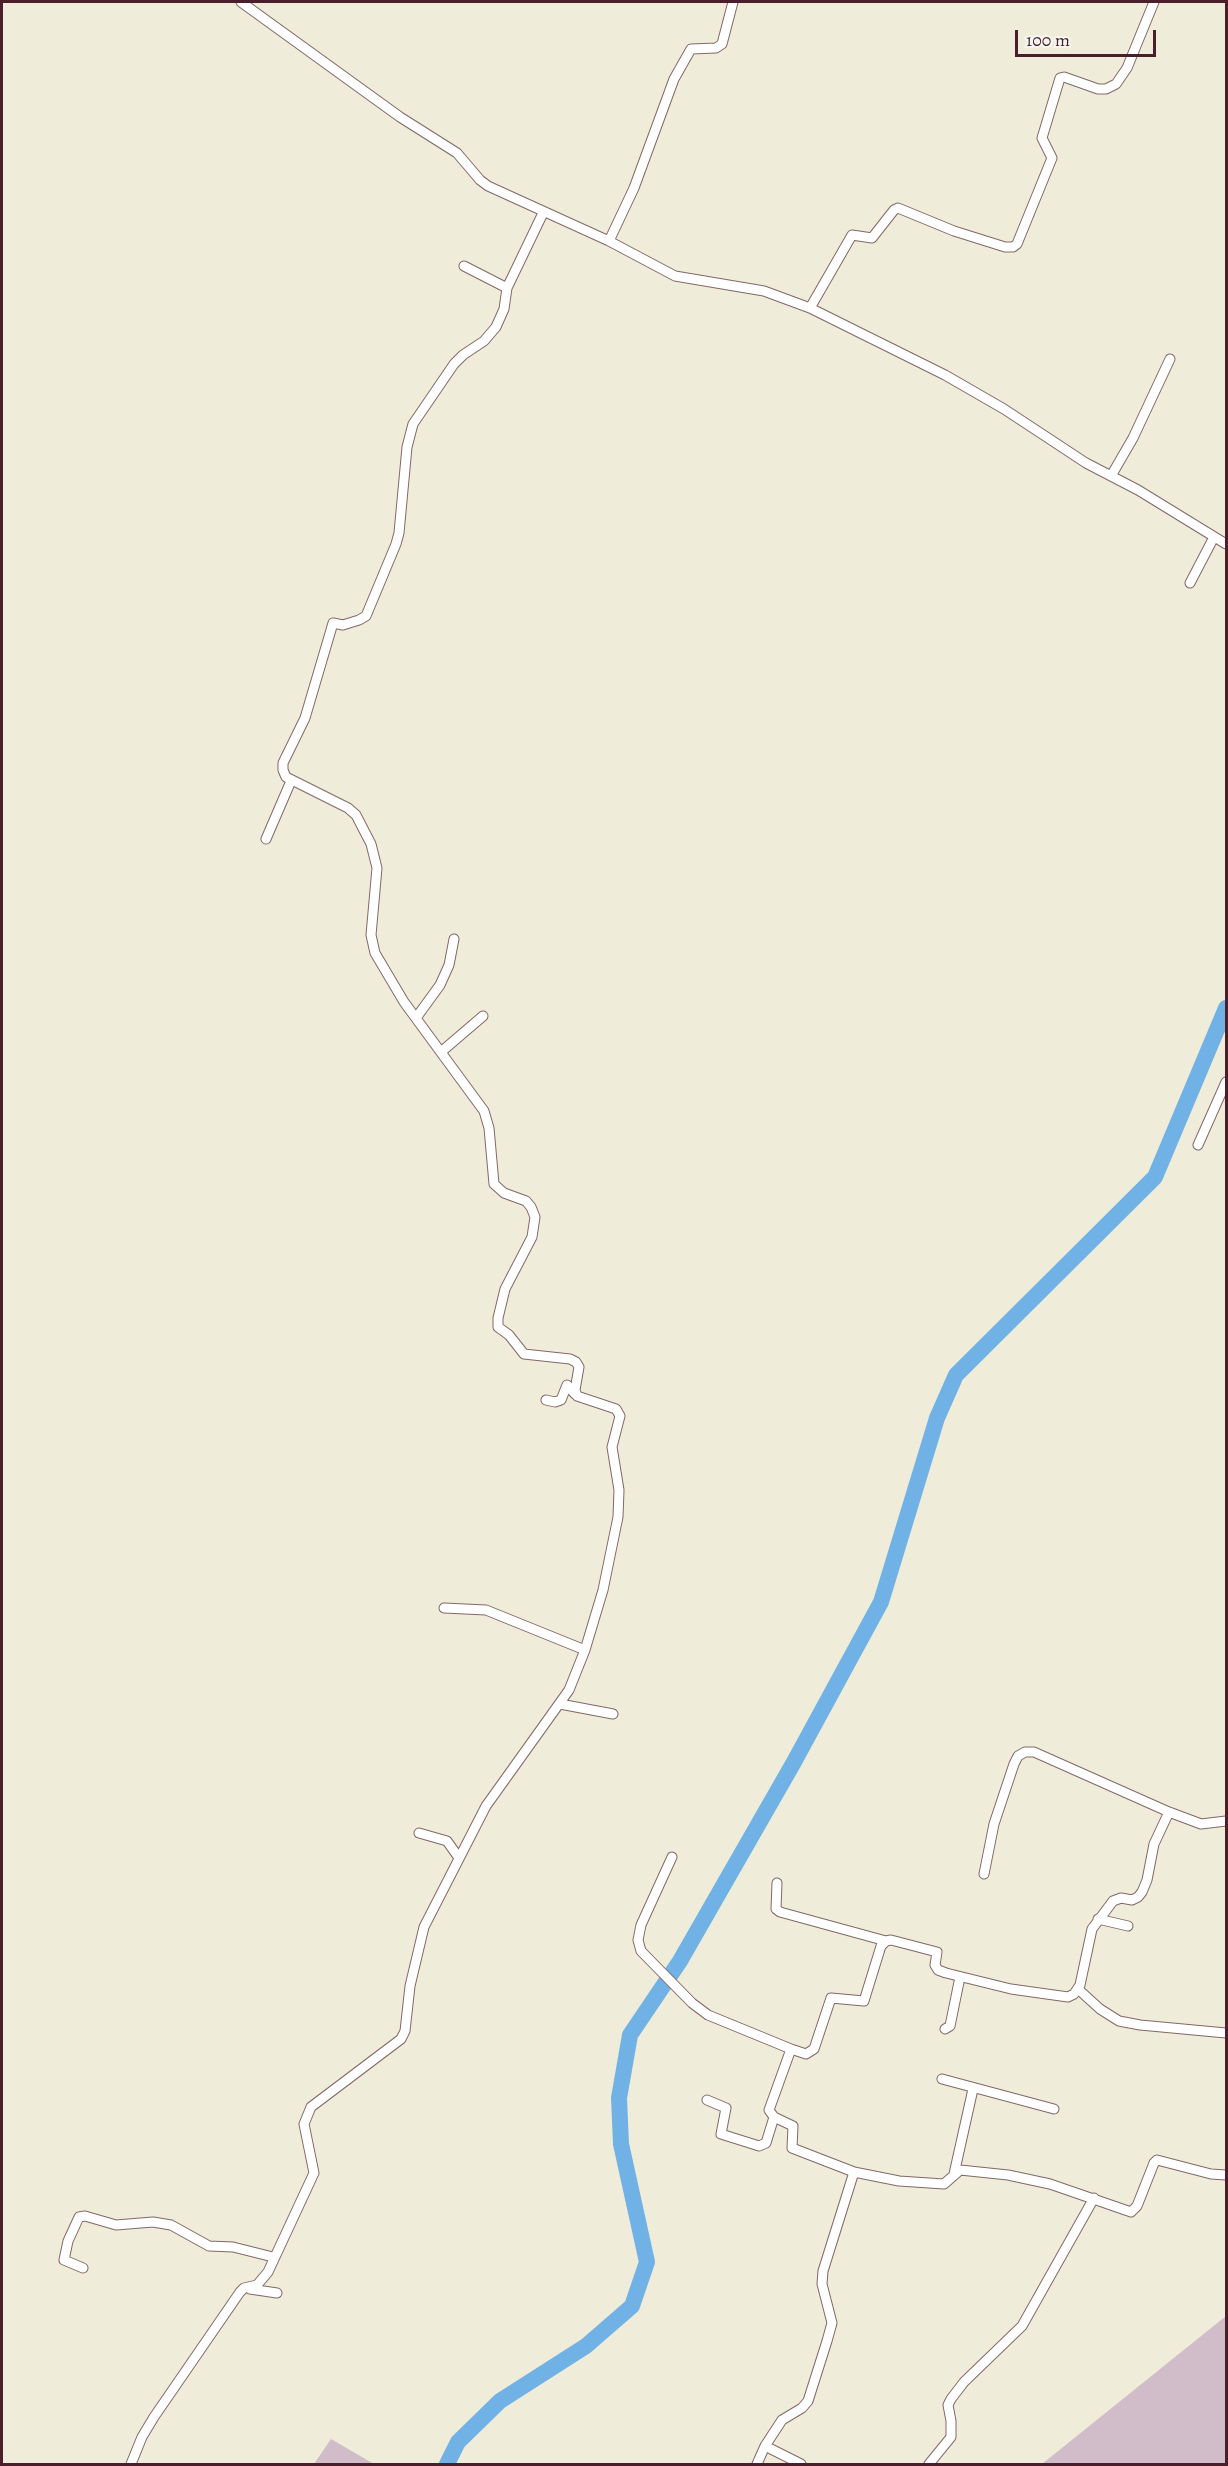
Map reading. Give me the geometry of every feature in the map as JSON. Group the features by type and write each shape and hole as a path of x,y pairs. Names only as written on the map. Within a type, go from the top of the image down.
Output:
{"street":[{"path":"241,2 400,117 457,153 488,186 609,242 675,276 764,291 810,308 945,375 1004,409 1086,463 1227,544"},
{"path":"609,242 634,188 674,79 691,49 716,48 722,44 733,2"},
{"path":"810,308 852,235 872,238 898,208 954,231 1013,248 1017,244 1052,158 1042,138 1060,78 1064,77 1098,89 1106,89 1116,84 1127,68 1154,2"},
{"path":"543,213 507,288 504,309 496,327 484,341 454,364 413,424 407,447 396,544 366,616 344,625 333,623 305,718 283,763 283,770 291,781 348,808 364,828 375,856 377,868 371,935 373,945 416,1018 488,1119 494,1184 504,1193 526,1201 531,1206 535,1217 535,1229 505,1289 498,1327 509,1335 524,1354 570,1359 576,1362 579,1367 575,1394"},
{"path":"464,266 507,288"},
{"path":"1111,476 1133,438 1170,359"},
{"path":"1191,583 1214,537"},
{"path":"266,839 291,781"},
{"path":"416,1018 434,994 445,974 454,939"},
{"path":"441,1052 483,1016"},
{"path":"1198,1145 1227,1082"},
{"path":"131,2464 142,2437 154,2417 244,2288 257,2285 263,2279 314,2173 304,2124 306,2115 311,2108 401,2039 405,2031 410,1986 424,1927 486,1806 569,1690 585,1650 603,1590 618,1517 619,1490 612,1447 620,1416 616,1409 577,1396 567,1385 561,1400 555,1402 546,1400"},
{"path":"444,1608 486,1610 585,1650"},
{"path":"560,1704 613,1714"},
{"path":"984,1874 994,1824 1014,1764 1018,1756 1025,1752 1034,1752 1201,1824 1227,1821"},
{"path":"777,1883 776,1910 780,1912 886,1941 891,1940 937,1952 935,1965 938,1970 960,1977 1011,1989 1068,1997 1078,1989 1092,1929 1098,1919 1113,1901 1121,1898 1132,1900 1142,1892 1147,1880 1154,1844 1169,1812"},
{"path":"419,1833 447,1840 459,1858"},
{"path":"672,1857 641,1925 638,1940 641,1951 680,1991 708,2015 791,2049 806,2054 814,2049 831,1998 864,2001 881,1946 886,1941"},
{"path":"1098,1919 1128,1926"},
{"path":"945,2029 950,2026 960,1977"},
{"path":"1078,1989 1100,2009 1119,2020 1140,2025 1227,2033"},
{"path":"791,2049 769,2110 774,2117 793,2126 792,2148 854,2172 899,2181 940,2185 960,2170 1008,2175 1050,2184 1131,2212 1134,2211 1157,2160 1211,2174 1227,2175"},
{"path":"942,2079 1054,2109"},
{"path":"954,2174 973,2089"},
{"path":"707,2100 726,2108 721,2134 759,2146 766,2143 774,2117"},
{"path":"757,2464 765,2446 782,2420 802,2408 808,2401 832,2322 822,2283 827,2254 854,2172"},
{"path":"929,2464 951,2437 948,2405 951,2399 964,2382 1022,2326 1094,2199"},
{"path":"83,2268 64,2260 68,2241 79,2217 85,2216 116,2225 153,2222 171,2225 209,2246 233,2247 273,2257"},
{"path":"244,2288 277,2293"},
{"path":"765,2446 801,2464"}],"shaded area":[{"path":"1226,2316 1226,2464 1042,2464"},
{"path":"331,2439 374,2464 314,2464"}],"waterway":[{"path":"447,2464 458,2442 500,2401 586,2346 632,2306 647,2262 621,2144 619,2098 630,2035 680,1961 794,1762 881,1602 937,1418 956,1375 1155,1177 1226,1008"}]}
